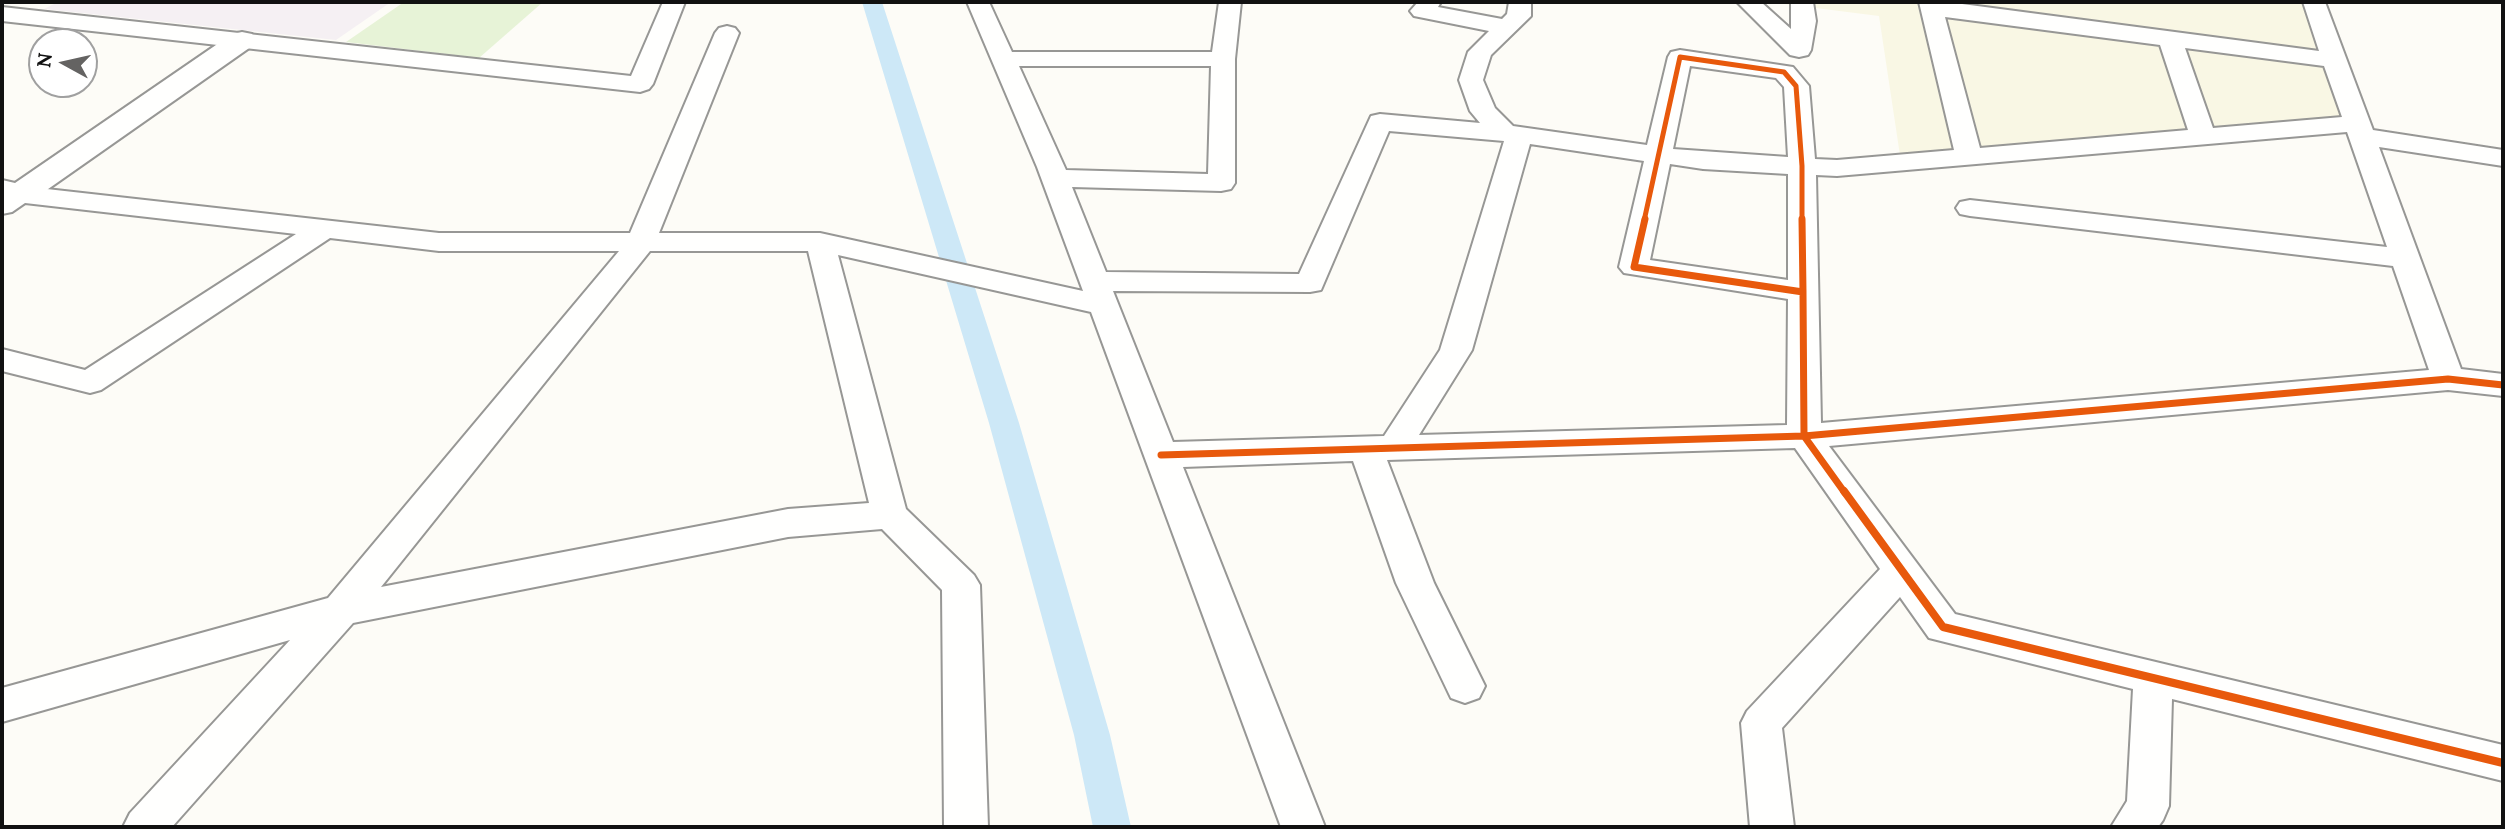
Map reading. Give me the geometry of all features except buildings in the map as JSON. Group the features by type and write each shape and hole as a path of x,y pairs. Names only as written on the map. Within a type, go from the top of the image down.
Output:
{"street":[{"path":"2,14 640,84 674,2"},
{"path":"978,2 1055,178 1303,827"},
{"path":"1055,178 1221,183 1223,58 1230,2"},
{"path":"1430,2 1422,11 1507,27"},
{"path":"1512,134 1483,111 1471,80 1480,52 1519,16 1520,2"},
{"path":"1748,2 1799,50 1804,21 1802,2"},
{"path":"1969,156 1930,2 1947,10 2334,60"},
{"path":"2314,2 2448,379"},
{"path":"145,827 341,610 640,244 727,33"},
{"path":"2170,39 2203,136"},
{"path":"8,197 242,40"},
{"path":"1803,292 1634,267 1679,57 1784,72 1796,86 1802,166 1803,292 1804,436 1943,627 2503,763"},
{"path":"1004,59 1223,58"},
{"path":"8,197 439,242 820,242 1099,293 1285,280 1310,283 1380,122 1512,134 1703,161 1802,166 1837,167 2203,136 2359,130 2503,158"},
{"path":"1380,449 1456,350 1512,134"},
{"path":"1970,208 2405,258"},
{"path":"2,360 90,382 324,229"},
{"path":"820,242 890,515 961,585 966,827"},
{"path":"1161,455 1804,436 2448,379 2503,385"},
{"path":"1380,449 1415,583 1465,686"},
{"path":"2,705 341,610 788,523 890,515"},
{"path":"1772,827 1761,723 1902,570"},
{"path":"2133,827 2148,806 2153,678"}],"shaded area":[{"path":"58,2 391,2 336,40 44,9"},
{"path":"1768,2 2302,2 2355,118 1901,162 1879,16"}],"green space":[{"path":"404,2 543,2 479,58 346,42"}],"waterway":[{"path":"872,2 1004,423 1092,735 1112,827"}],"cycle path":[{"path":"1803,292 1634,267 1680,57 1784,72 1796,86 1802,166 1803,292 1804,436 2448,379 2503,385"},
{"path":"1161,455 1804,436 1943,627 2503,763"}]}
